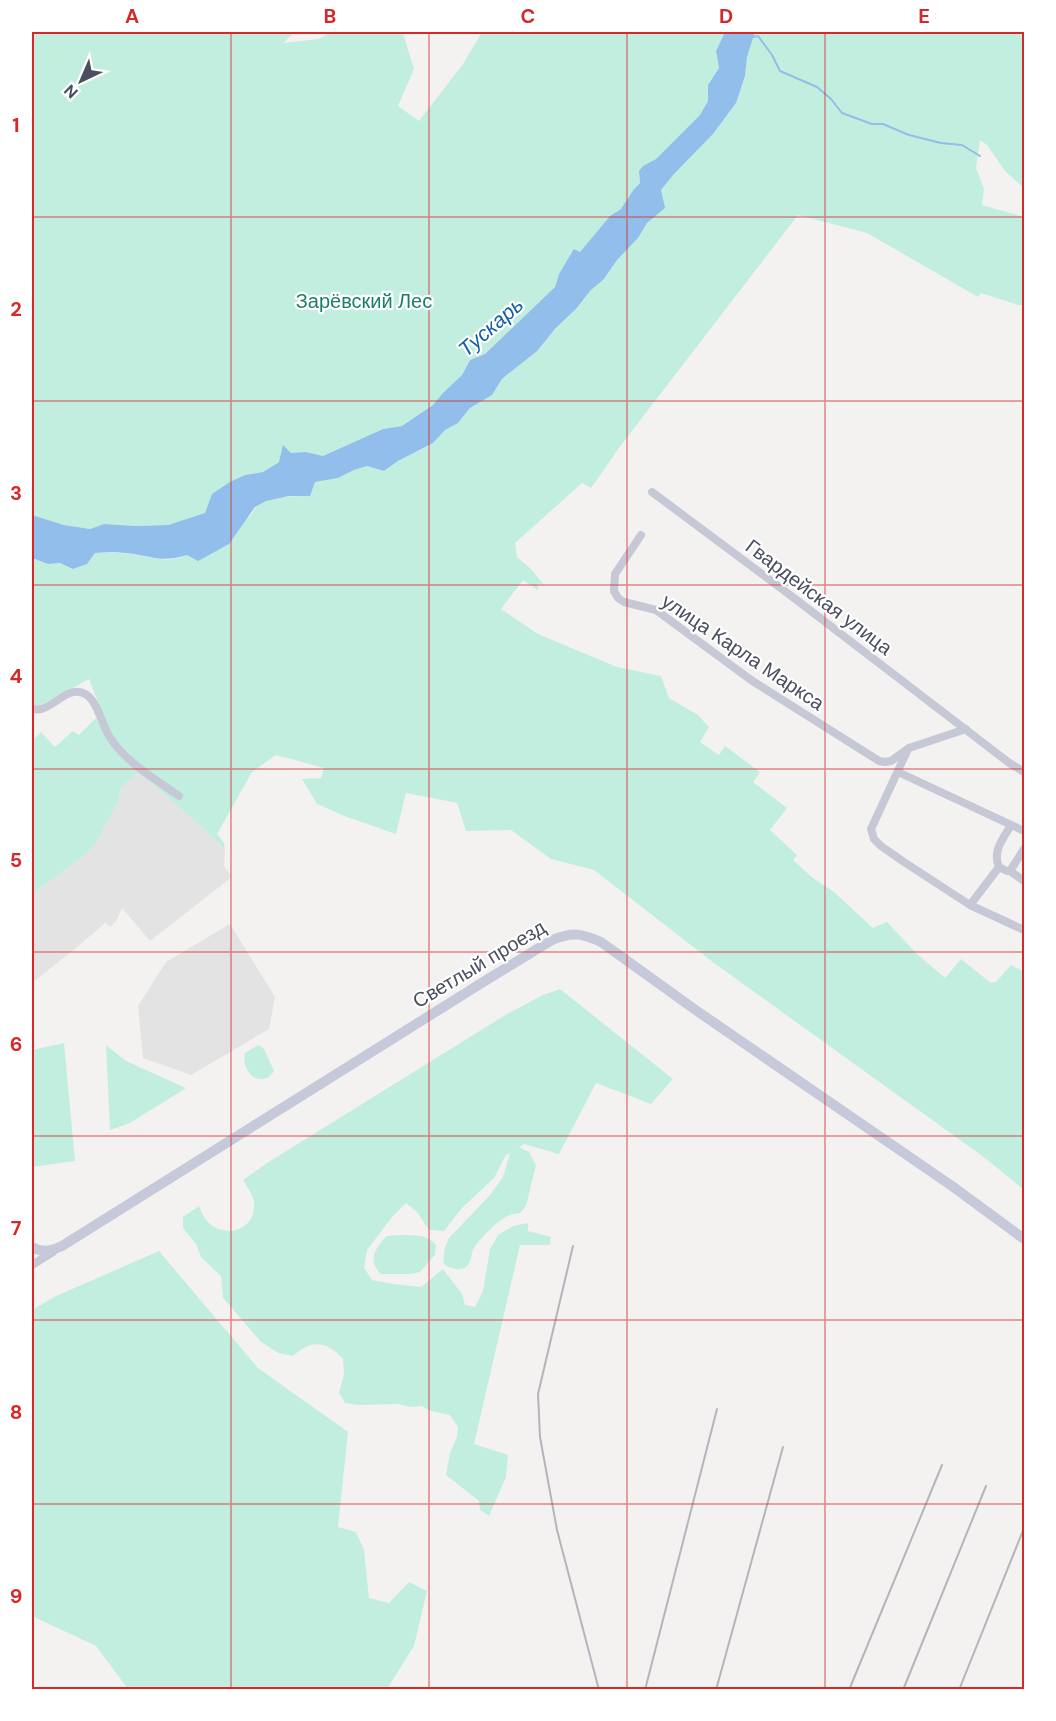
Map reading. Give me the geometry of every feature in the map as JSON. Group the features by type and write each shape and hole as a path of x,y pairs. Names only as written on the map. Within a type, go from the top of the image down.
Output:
{"street":[{"name":"Гвардейская улица","path":"652,492 966,729"},
{"name":"улица Карла Маркса","path":"641,535 615,574 614,591 618,598 624,602 657,610 751,680 879,761 891,761 909,748 966,729"},
{"path":"32,709 42,709 66,695 82,692 96,705 101,723 110,738 130,760 179,796"},
{"path":"966,729 1024,772"},
{"path":"909,748 871,829 874,839 904,862 970,905 1024,930"},
{"path":"898,772 1024,831"},
{"path":"1011,825 996,852 996,861 999,867 1010,871 1024,881"},
{"path":"1010,871 1024,849"},
{"path":"970,905 999,867"},
{"name":"Светлый проезд","path":"32,1247 45,1251 62,1246 496,973 552,940 574,934 585,935 601,942 952,1186 1024,1239"},
{"path":"32,1265 62,1246"}],"shaded area":[{"path":"139,772 225,850 224,866 232,877 150,941 122,908 116,921 110,927 105,923 32,983 32,894 81,858 118,801 121,787"},
{"path":"230,924 275,997 269,1029 191,1075 143,1058 138,1006 166,962"}],"green space":[{"name":"Зарёвский Лес","path":"32,32 295,32 283,43 319,39 331,32 405,32 403,33 414,69 398,106 419,121 463,64 482,32 725,32 716,51 719,68 708,85 708,101 700,115 656,159 643,166 639,171 640,183 621,209 610,216 559,274 555,287 485,354 470,360 462,375 433,405 402,426 383,429 323,456 306,452 291,453 263,472 245,475 213,494 205,513 168,525 104,524 90,529 64,525 32,515"},
{"path":"755,32 1024,32 1024,188 1005,171 987,145 980,140 976,168 984,189 982,205 1024,217 1024,305 981,293 978,297 867,233 798,215 615,453 591,488 582,483 515,543 517,557 544,585 538,583 538,590 523,580 501,609 538,634 617,667 661,676 669,698 698,715 709,727 700,742 719,755 725,746 760,772 753,782 787,808 770,830 797,855 793,860 813,878 834,892 873,928 887,922 916,953 945,978 961,959 991,983 996,982 1011,965 1024,972 1024,1190 985,1158 714,963 594,870 551,859 511,830 466,831 457,803 406,793 396,834 317,804 302,779 321,778 324,768 276,755 252,772 217,834 224,843 225,850 139,772 121,787 118,801 95,844 81,858 32,894 32,741 41,732 55,747 73,731 79,735 96,718 108,741 136,769 109,730 89,679 39,706 32,706 32,558 48,564 60,563 73,569 87,564 95,553 127,553 163,559 182,557 250,516 261,503 281,497 309,496 315,482 338,478 367,466 384,471 433,443 445,430 458,423 470,408 492,395 502,379 519,366 604,279 617,260 638,238 647,223 664,208 661,190 713,134 736,103"},
{"path":"560,989 673,1079 651,1104 596,1083 559,1154 524,1144 519,1147 529,1152 536,1165 526,1206 520,1213 508,1216 488,1232 475,1246 466,1267 455,1269 444,1264 446,1245 449,1238 490,1195 503,1177 510,1153 506,1155 494,1178 462,1208 444,1231 429,1230 417,1212 406,1203 392,1217 367,1250 364,1268 372,1280 421,1287 443,1269 462,1294 465,1305 475,1307 483,1291 490,1249 498,1235 513,1226 528,1223 528,1231 551,1237 550,1245 520,1245 474,1444 508,1455 506,1477 489,1516 480,1510 479,1501 446,1475 458,1427 450,1415 431,1411 422,1406 345,1403 339,1393 344,1374 343,1359 337,1353 319,1344 306,1347 293,1356 278,1353 260,1341 223,1298 221,1276 201,1257 196,1244 183,1228 183,1217 199,1206 206,1220 216,1228 238,1230 253,1215 254,1203 243,1180 507,1014 543,995"},
{"path":"64,1043 75,1161 32,1167 32,1050"},
{"path":"106,1045 126,1061 186,1088 130,1123 110,1130"},
{"path":"258,1045 264,1049 274,1071 269,1077 263,1079 258,1079 249,1072 244,1060 245,1053"},
{"path":"387,1236 422,1236 429,1239 436,1245 435,1255 420,1272 381,1274 374,1265 376,1250"},
{"path":"159,1251 258,1368 348,1432 338,1527 356,1532 364,1550 369,1598 389,1603 409,1582 427,1591 414,1646 387,1689 128,1689 96,1646 32,1616 32,1310 56,1296"}],"water":[{"path":"725,32 755,32 736,103 713,134 661,190 665,208 647,223 638,238 617,260 604,279 590,291 537,351 502,379 492,395 470,408 458,423 445,430 433,443 384,471 367,466 338,478 315,482 310,496 289,496 266,501 255,507 229,544 198,561 187,555 166,559 124,553 95,553 87,564 73,569 60,563 48,564 32,558 32,515 64,525 90,529 104,524 168,525 205,513 212,494 230,482 245,475 263,472 279,462 283,445 291,453 306,452 323,456 383,429 402,426 433,405 462,375 470,360 485,354 555,287 559,274 574,249 580,252 610,216 621,209 640,183 639,171 643,166 656,159 700,115 708,101 708,85 719,68 716,51"}],"waterway":[{"path":"753,37 758,36 780,71 817,87 842,113 872,124 883,124 909,135 941,143 962,145 980,156"}],"railway":[{"path":"573,1246 538,1394 540,1437 557,1530 599,1690"},
{"path":"645,1690 717,1409"},
{"path":"716,1690 783,1447"},
{"path":"849,1690 942,1465"},
{"path":"903,1690 986,1486"},
{"path":"959,1690 1024,1528"}],"water label":[{"name":"Тускарь","path":"491,327"}]}
